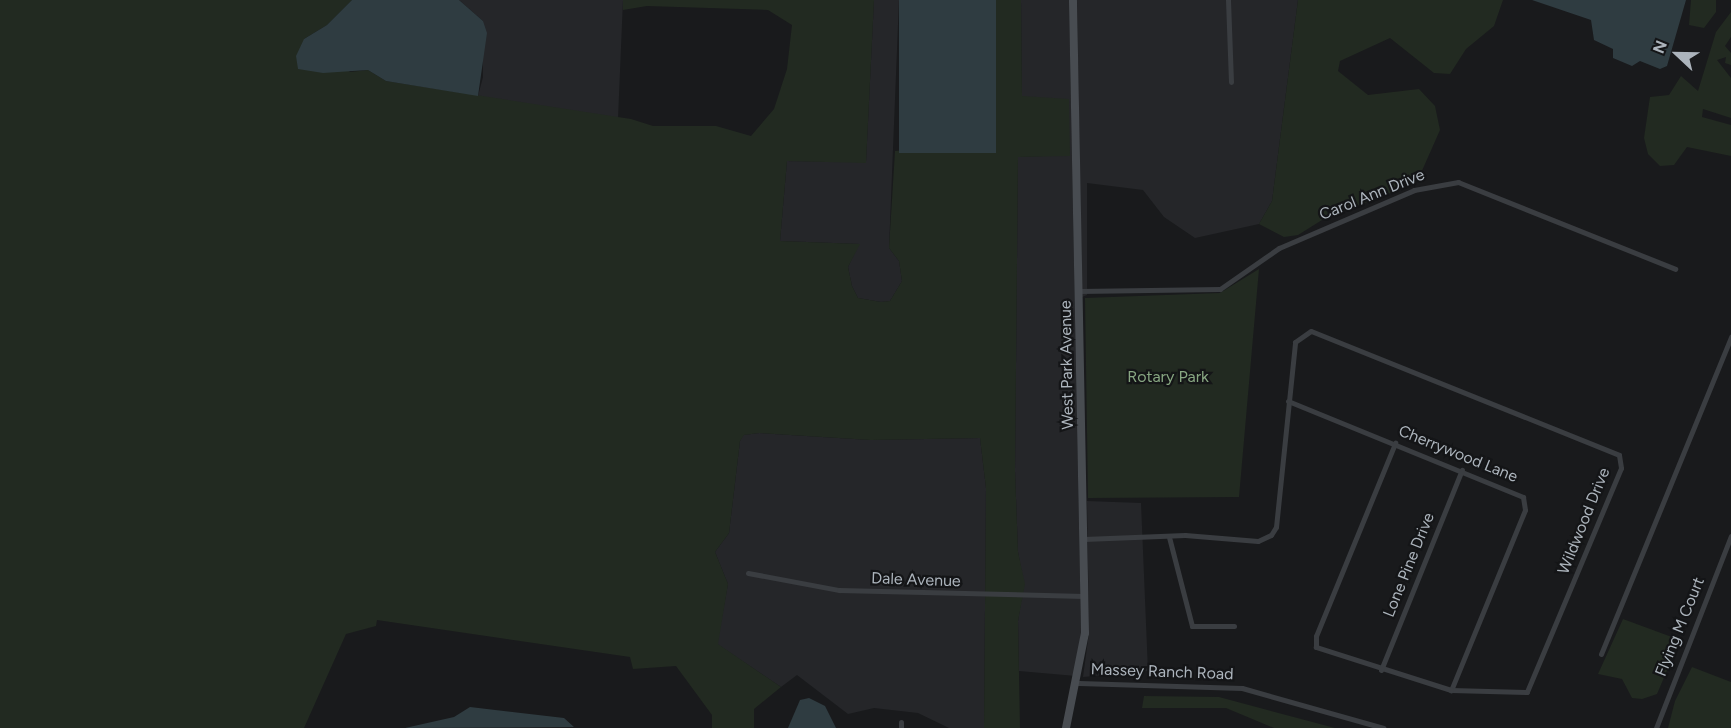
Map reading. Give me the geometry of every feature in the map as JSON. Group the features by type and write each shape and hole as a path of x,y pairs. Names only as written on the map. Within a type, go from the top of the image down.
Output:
{"street":[{"name":"West Park Avenue","path":"1066,728 1079,683 1084,596 1073,0"},
{"path":"1228,0 1231,82"},
{"name":"Carol Ann Drive","path":"1079,291 1220,289 1279,248 1414,190 1458,182 1675,269"},
{"name":"Wildwood Drive","path":"1169,537 1258,541 1271,535 1276,527 1295,342 1311,332 1619,455 1621,468 1531,687 1520,694 1451,690 1322,653 1316,647 1316,636 1395,443"},
{"path":"1601,654 1731,337"},
{"name":"Cherrywood Lane","path":"1288,401 1517,492 1526,510 1451,690"},
{"name":"Lone Pine Drive","path":"1381,670 1462,470"},
{"name":"Flying M Court","path":"1656,728 1731,536"},
{"path":"1084,539 1169,537 1192,626 1234,626"},
{"name":"Dale Avenue","path":"748,573 838,590 1084,596"},
{"name":"Massey Ranch Road","path":"1079,683 1242,688 1383,728"}],"shaded area":[{"path":"352,0 459,0 483,21 487,33 478,96 386,81 368,70 323,73 298,69 296,56 304,39 327,25"},
{"path":"459,0 623,0 618,119 478,96 483,77 483,21"},
{"path":"874,0 899,0 889,248 899,261 902,281 890,301 881,302 858,298 852,286 848,267 859,244 780,241 787,161 866,162"},
{"path":"899,0 996,0 996,153 899,153"},
{"path":"1021,0 1069,0 1081,633 1076,676 1019,671 1018,621 1024,584 1018,552 1015,471 1018,157 1070,155 1022,96"},
{"path":"1077,0 1298,0 1272,201 1259,224 1195,238 1164,217 1143,190 1087,183 1087,295 1082,297"},
{"path":"1532,0 1686,0 1667,66 1660,69 1640,61 1632,66 1613,58 1613,49 1594,40 1591,20"},
{"path":"759,433 871,440 980,438 986,488 984,728 949,728 918,713 874,708 848,714 797,675 781,687 717,644 728,584 715,552 729,533 740,441 743,435"},
{"path":"1087,501 1141,503 1148,671 1083,677 1089,633"},
{"path":"809,698 825,706 836,728 788,728 800,700"},
{"path":"470,707 564,718 574,727 405,728 454,717"}],"green space":[{"path":"0,0 352,0 327,25 304,39 350,72 368,70 386,81 631,119 653,126 716,126 751,136 774,109 787,69 792,25 768,10 647,6 623,10 623,0 874,0 866,163 787,161 780,241 860,244 848,267 852,286 858,298 881,302 890,301 902,281 899,261 889,248 895,151 993,142 996,0 1021,0 1022,96 1069,99 1070,156 1018,157 1015,471 1018,552 1025,584 1018,621 1020,728 984,728 986,488 980,438 871,440 759,433 744,435 740,441 729,533 715,552 728,584 718,644 781,687 754,709 754,728 712,728 712,715 676,666 633,669 630,657 377,620 376,626 346,634 304,728 0,728"},
{"path":"1298,0 1503,0 1494,26 1466,49 1450,74 1434,73 1390,38 1340,61 1338,71 1368,95 1419,89 1435,106 1440,130 1421,173 1405,187 1322,220 1298,235 1284,237 1259,224 1272,201"},
{"path":"1691,0 1716,0 1716,12 1704,28 1689,25"},
{"path":"1731,12 1731,37 1725,46 1731,53 1731,65 1725,63 1726,57 1717,60 1731,78 1731,118 1703,109 1702,117 1731,125 1731,156 1687,147 1674,165 1660,166 1648,154 1644,138 1650,97 1669,95 1681,76 1698,91 1716,32"},
{"name":"Rotary Park","path":"1259,269 1239,497 1088,498 1085,298 1220,293"},
{"path":"1623,619 1680,640 1657,694 1642,699 1632,698 1622,679 1598,674"},
{"path":"1692,667 1731,682 1731,728 1668,728 1675,701"},
{"path":"1144,696 1219,697 1335,728 1274,728 1226,708 1142,708"}]}
